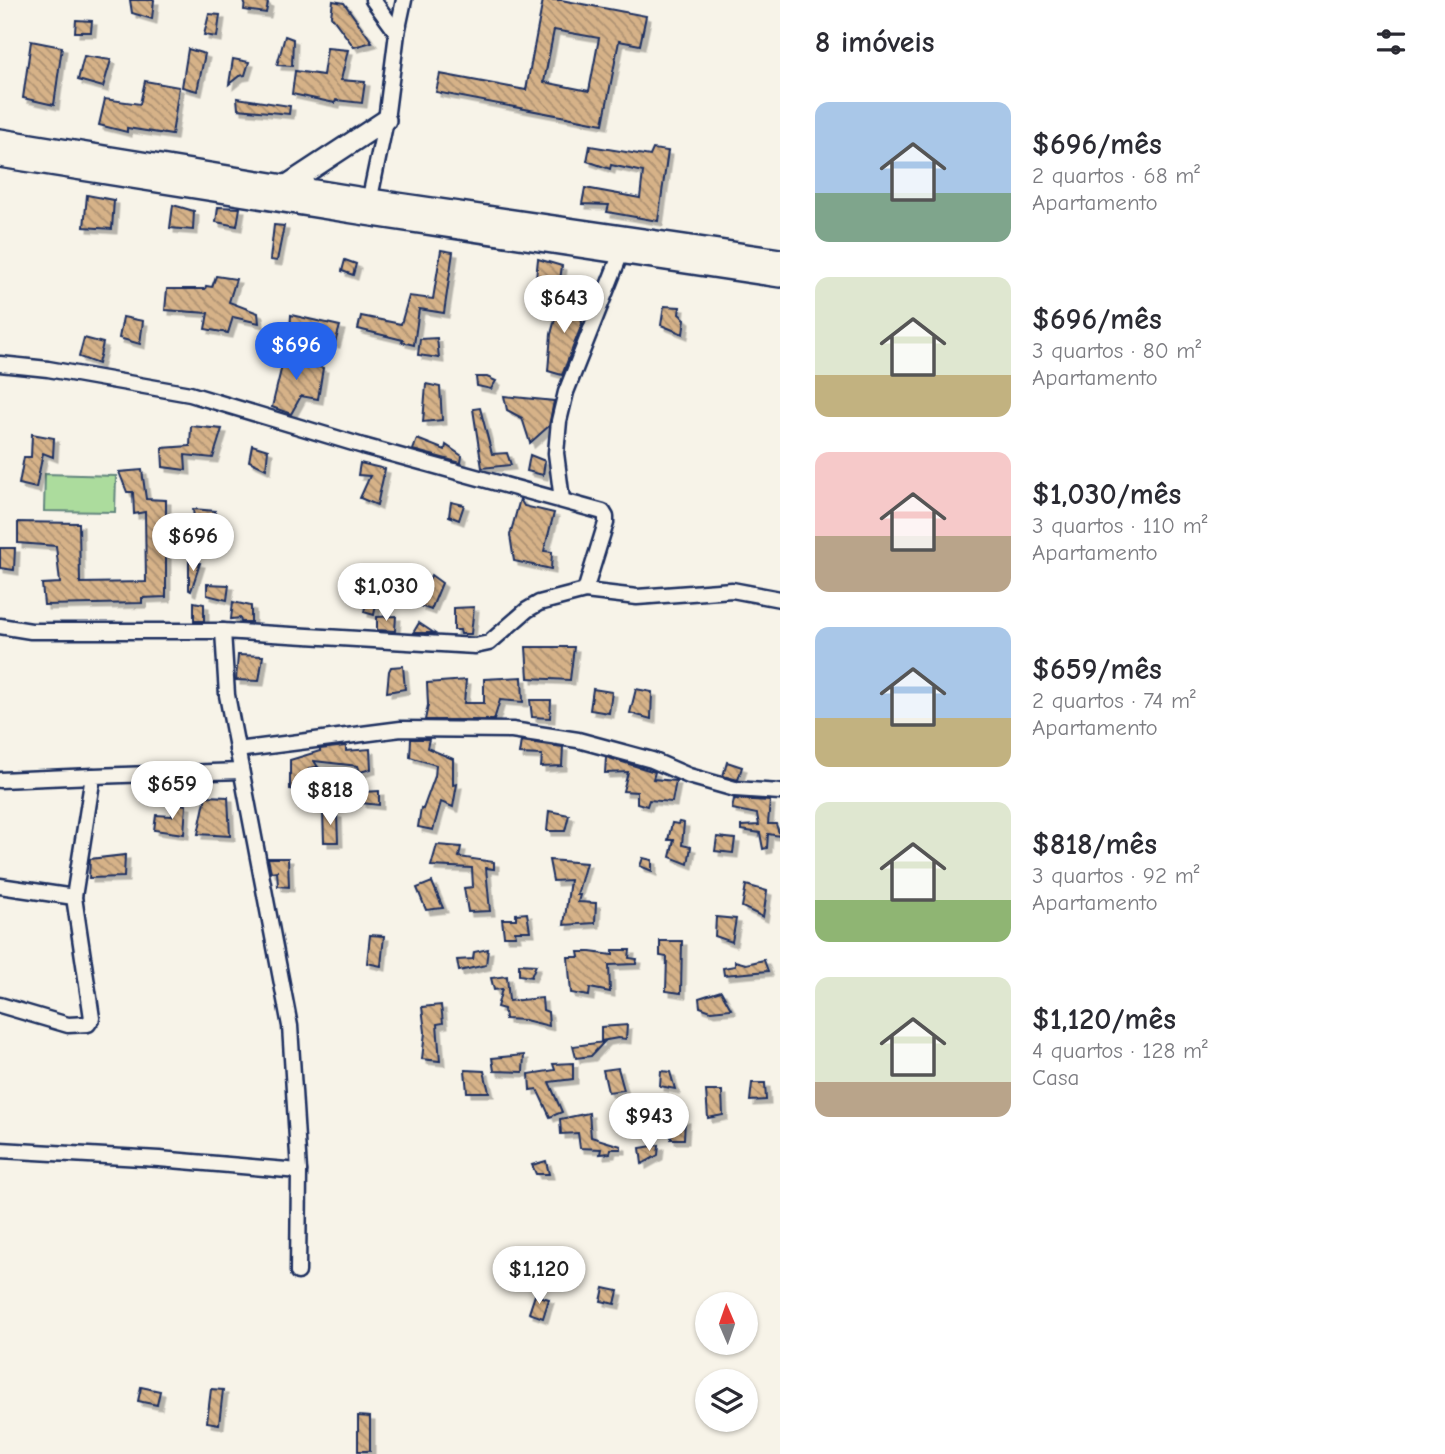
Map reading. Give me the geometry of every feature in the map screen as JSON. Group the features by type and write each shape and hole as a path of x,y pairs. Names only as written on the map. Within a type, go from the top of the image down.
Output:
{"street":[{"path":"373,0 397,33"},
{"path":"368,207 386,120 404,0"},
{"path":"287,185 386,120"},
{"path":"0,138 287,185 368,207 621,253 780,259"},
{"path":"0,157 368,207 702,257 780,277"},
{"path":"562,500 556,453 566,391 621,253"},
{"path":"0,364 48,369 190,394 363,446 603,512 606,517 585,592"},
{"path":"0,626 31,631 223,631 475,646 489,643 539,603 585,592 637,597 732,590 779,596"},
{"path":"223,631 226,695 290,1026 299,1171 298,1272"},
{"path":"237,750 401,729 512,730 578,740 652,760 689,776 735,789 780,792"},
{"path":"0,780 241,771"},
{"path":"0,1005 68,1025 88,1024 92,1018 74,897 93,776"},
{"path":"0,886 74,897"},
{"path":"0,1150 159,1159 299,1171"}],"green space":[{"path":"45,474 116,476 115,512 44,511"}],"building":[{"path":"130,0 154,0 152,19 132,13"},
{"path":"245,0 264,0 268,3 266,13 244,10"},
{"path":"543,0 561,0 646,16 640,45 619,41 603,124 436,92 440,74 526,90","holes":["554,30 599,38 589,91 544,82"]},
{"path":"333,1 344,3 372,42 354,47 331,16"},
{"path":"209,14 220,15 217,37 204,35"},
{"path":"76,20 92,21 91,32 75,32"},
{"path":"285,36 293,39 292,66 277,65"},
{"path":"31,41 62,47 54,105 23,98"},
{"path":"327,48 348,50 341,80 365,82 362,103 336,100 335,103 292,94 295,71 323,75"},
{"path":"188,49 205,54 197,91 182,87"},
{"path":"84,56 111,60 103,87 78,80"},
{"path":"233,59 249,62 245,75 229,84"},
{"path":"145,81 179,87 172,135 127,128 127,132 99,125 105,99 140,104"},
{"path":"237,98 290,106 289,114 238,109"},
{"path":"590,146 650,156 653,149 668,151 658,221 607,212 609,205 582,204 585,188 640,198 643,172 611,165 610,169 587,161"},
{"path":"87,195 114,200 112,229 84,227"},
{"path":"173,205 194,211 193,230 170,228"},
{"path":"218,207 240,208 237,226 216,222"},
{"path":"274,225 284,226 277,261 270,260"},
{"path":"441,250 453,252 444,313 419,309 414,345 358,329 361,316 401,324 409,296 433,299"},
{"path":"538,259 562,266 559,287 535,287"},
{"path":"345,260 356,264 353,275 342,271"},
{"path":"216,276 236,279 229,302 258,313 259,323 233,317 228,333 205,329 208,313 165,310 167,289 205,289 206,286 212,287"},
{"path":"561,297 580,304 582,324 562,375 548,371 551,334"},
{"path":"664,306 680,307 679,314 685,319 683,334 661,325"},
{"path":"291,315 340,326 335,343 290,331"},
{"path":"123,317 143,321 140,344 119,338"},
{"path":"84,338 103,343 98,364 79,357"},
{"path":"437,338 439,358 418,355 420,339"},
{"path":"286,349 300,353 298,362 323,368 318,399 301,396 291,414 272,407"},
{"path":"476,377 487,377 496,381 491,389 477,386"},
{"path":"426,384 440,387 442,420 423,422"},
{"path":"504,396 554,401 549,426 530,443 522,418 507,410"},
{"path":"480,408 492,454 507,453 511,465 482,468 473,409"},
{"path":"191,426 222,429 213,458 185,455 186,470 163,467 162,448 190,446"},
{"path":"32,434 54,438 53,457 43,453 36,488 19,484 24,457 31,457"},
{"path":"417,439 445,450 446,445 462,456 461,463 413,450"},
{"path":"252,445 268,450 266,469 249,461"},
{"path":"530,455 545,461 543,475 527,471"},
{"path":"360,463 385,469 377,505 360,498 370,476 358,475"},
{"path":"142,470 146,499 166,500 166,597 142,598 142,603 44,605 42,584 60,583 56,546 18,543 18,522 79,523 80,583 146,582 145,512 134,514 133,492 127,492 119,472"},
{"path":"520,499 524,506 554,513 544,551 552,552 551,569 514,561 510,535"},
{"path":"451,502 464,505 459,520 449,516"},
{"path":"193,509 215,511 215,535 195,527"},
{"path":"0,548 15,548 14,570 0,568"},
{"path":"189,561 200,563 191,591 189,590"},
{"path":"431,575 442,583 431,610 420,606"},
{"path":"207,584 229,585 227,600 207,595"},
{"path":"368,592 378,594 374,615 364,612"},
{"path":"194,602 204,604 204,621 194,621"},
{"path":"233,602 251,606 251,622 241,622 240,618 231,619"},
{"path":"474,607 471,634 461,634 460,630 454,630 454,608"},
{"path":"396,616 395,631 377,630 377,617"},
{"path":"419,623 434,633 413,633"},
{"path":"526,647 574,647 570,680 528,678"},
{"path":"238,655 263,656 259,681 236,680"},
{"path":"403,666 405,689 387,692 391,667"},
{"path":"522,677 523,702 500,700 494,720 425,720 428,705 427,683 466,680 464,703 484,703 484,679"},
{"path":"593,689 612,692 609,713 590,710"},
{"path":"636,689 652,692 651,719 630,713"},
{"path":"530,700 551,700 550,718 532,717"},
{"path":"411,739 429,739 427,748 453,759 453,785 457,784 453,807 441,802 433,830 418,827 421,808 423,809 435,776 436,765 410,757"},
{"path":"521,741 563,747 562,766 541,767 542,755 519,754"},
{"path":"346,746 346,751 370,749 371,769 360,772 358,766 314,761 318,767 309,768 308,791 290,789 290,760 320,749"},
{"path":"606,757 655,772 653,779 676,781 672,802 649,800 647,806 637,803 637,792 623,791 628,772 605,773"},
{"path":"727,762 742,767 738,780 723,776"},
{"path":"379,791 379,805 362,803 363,792"},
{"path":"206,796 228,797 230,836 198,834"},
{"path":"734,799 770,801 768,824 776,824 780,836 768,834 767,848 763,849 760,833 741,830 741,826 759,825 757,814 732,809"},
{"path":"174,803 186,805 184,834 154,830 156,815 172,816"},
{"path":"323,811 337,814 338,842 324,842"},
{"path":"549,811 569,815 565,831 547,831"},
{"path":"672,823 684,823 682,845 691,847 688,864 670,857 674,840 668,840"},
{"path":"717,837 735,839 733,853 715,851"},
{"path":"437,845 461,847 459,857 494,862 494,869 486,868 490,911 468,912 464,888 473,887 472,868 431,866"},
{"path":"125,855 124,877 89,878 90,859"},
{"path":"268,858 288,858 289,887 278,886 277,871 271,872"},
{"path":"643,858 652,860 652,871 640,866"},
{"path":"549,860 586,863 577,895 580,895 578,902 596,903 595,923 564,925 570,880 553,881"},
{"path":"432,882 443,908 426,910 417,888"},
{"path":"746,885 767,891 763,917 742,907"},
{"path":"527,913 530,931 515,931 516,936 504,936 502,919 516,919 516,914"},
{"path":"716,917 736,919 732,942 715,936"},
{"path":"370,935 384,936 381,966 367,963"},
{"path":"660,941 682,941 681,993 666,991 667,957 660,956"},
{"path":"488,949 486,965 459,971 457,960 473,959 474,952"},
{"path":"613,950 630,950 629,958 637,959 636,964 609,965 610,992 590,988 589,996 571,993 568,957 579,957 578,952 613,955"},
{"path":"764,960 768,971 724,975 723,968 735,966 735,961 746,964"},
{"path":"519,964 536,965 531,977 519,975"},
{"path":"507,976 509,1001 542,998 543,1010 548,1012 549,1026 525,1020 505,1019 504,1009 497,1007 502,989 494,990 491,978"},
{"path":"721,991 731,1009 711,1011 700,1007 699,998"},
{"path":"441,1005 443,1023 437,1024 440,1061 422,1059 425,1032 422,1007"},
{"path":"627,1025 626,1039 601,1041 601,1027"},
{"path":"604,1042 591,1056 576,1058 573,1046"},
{"path":"524,1055 523,1072 494,1071 492,1058"},
{"path":"573,1063 573,1079 549,1082 562,1112 550,1117 537,1089 530,1090 529,1074 555,1070 553,1064"},
{"path":"618,1068 624,1090 608,1092 603,1070"},
{"path":"465,1070 484,1071 489,1092 467,1092"},
{"path":"661,1071 670,1072 675,1089 660,1086"},
{"path":"752,1083 765,1083 766,1100 750,1101"},
{"path":"706,1091 722,1091 723,1115 708,1118"},
{"path":"589,1113 591,1137 621,1146 621,1149 611,1149 610,1153 600,1154 601,1149 580,1148 578,1133 561,1134 560,1119"},
{"path":"685,1119 684,1139 671,1139 672,1122"},
{"path":"659,1145 658,1155 642,1164 640,1148"},
{"path":"546,1161 549,1174 536,1174 532,1165"},
{"path":"604,1288 618,1291 615,1304 601,1301"},
{"path":"535,1295 549,1299 543,1318 529,1313"},
{"path":"141,1387 160,1391 157,1405 138,1401"},
{"path":"211,1389 223,1390 219,1424 207,1422"},
{"path":"358,1416 370,1417 370,1451 358,1451"}]}
